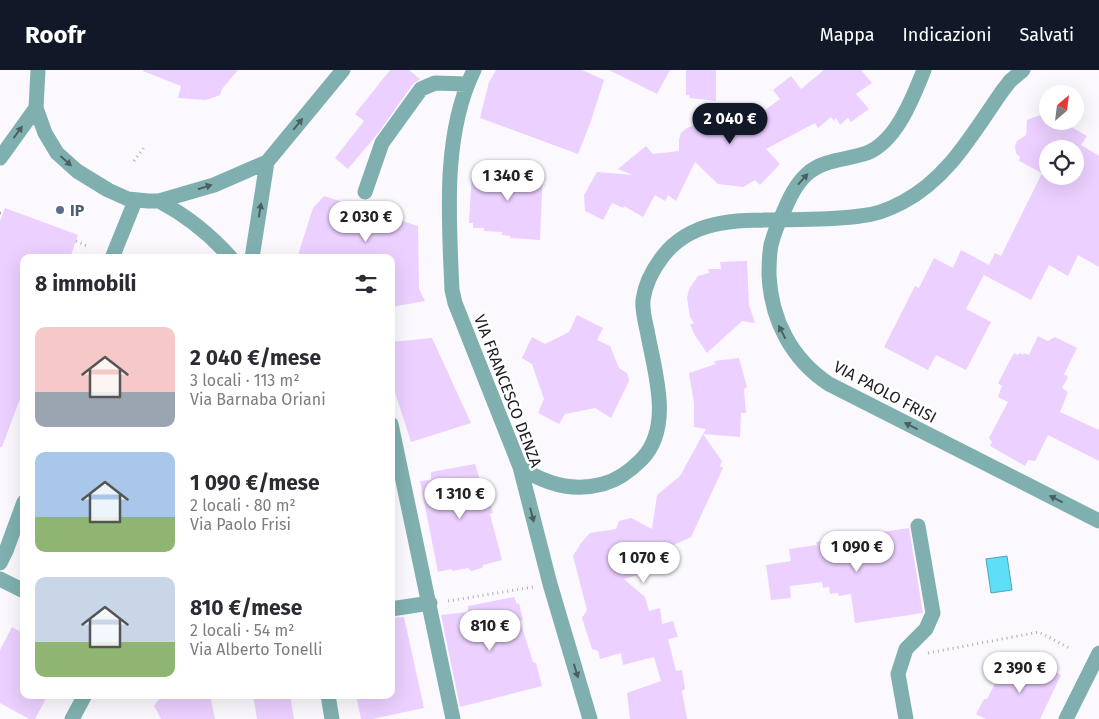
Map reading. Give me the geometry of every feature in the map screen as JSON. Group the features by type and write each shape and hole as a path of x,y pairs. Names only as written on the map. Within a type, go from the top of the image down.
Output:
{"street":[{"path":"38,70 36,108 45,133 57,153 83,175 119,196 135,200 159,201 214,185 268,162 343,70"},
{"name":"VIA FRANCESCO DENZA","path":"474,70 467,84 455,131 451,176 452,290 455,303 520,468 550,584 590,719"},
{"name":"VIA PAOLO FRISI","path":"924,70 900,121 878,146 867,152 830,161 807,174 791,195 773,239 769,256 772,302 780,329 787,341 812,370 822,379 843,392 1099,521"},
{"path":"520,468 554,484 577,487 593,486 608,483 626,474 643,457 652,444 660,418 643,309 645,291 652,272 671,246 693,231 718,223 744,220 861,216 880,212 916,195 953,162 1003,90 1023,70"},
{"path":"365,192 382,143 421,89 435,83 467,84"},
{"path":"0,158 36,108"},
{"path":"253,254 268,162"},
{"path":"114,254 135,200"},
{"path":"159,201 192,220 227,254"},
{"path":"395,442 454,719"},
{"path":"0,563 20,513"},
{"path":"906,719 898,674 906,649 926,629 933,613 918,526"},
{"path":"0,579 20,589"},
{"path":"395,608 430,603"},
{"path":"1066,719 1099,653"},
{"path":"72,719 83,699"},
{"path":"329,699 332,719"}],"path":[{"path":"134,161 145,146"},
{"path":"76,241 87,246"},
{"path":"430,603 536,586"},
{"path":"903,658 1039,632 1069,648"}],"water":[{"path":"1007,556 1012,590 991,593 986,559"}],"building":[{"path":"143,70 238,70 222,89 220,95 206,100 178,98 181,86"},
{"path":"390,70 409,70 420,79 413,84 379,132 348,169 335,158 364,121 355,114"},
{"path":"496,70 582,70 604,80 578,154 480,118 489,82"},
{"path":"609,70 670,70 657,94"},
{"path":"686,70 716,70 716,101 690,98 689,95 686,95"},
{"path":"824,70 861,70 872,83 856,94 869,109 851,122 848,118 840,125 836,118 834,121 831,117 818,128 815,123 766,149 780,164 760,185 755,180 743,187 718,184 695,162 676,201 668,195 665,201 655,195 643,217 624,206 623,208 612,203 603,220 585,211 584,195 597,172 633,175 618,169 646,146 653,154 679,151 681,133 687,128 715,116 715,122 727,119 736,129 738,125 741,128 780,99 773,90 791,76 801,89"},
{"path":"1039,115 1039,130 1077,130 1087,136 1084,140 1039,140 1039,171 1019,161 1020,157 1016,153 1015,146 1017,141 1026,135 1027,120"},
{"path":"1084,147 1099,156 1099,267 1078,255 1068,276 1049,265 1031,300 984,275 995,253 1001,256 1039,179 1039,185 1084,185"},
{"path":"506,166 543,169 540,240 510,238 511,236 502,235 502,232 484,231 484,228 473,228 473,223 469,223 472,173 505,173"},
{"path":"324,196 418,226 419,289 425,301 395,306 395,254 298,254 313,208"},
{"path":"5,208 78,235 71,254 20,254 20,399 2,447 0,447 0,221"},
{"path":"961,250 989,265 966,309 991,322 966,370 936,355 928,370 884,347 915,286 919,288 934,258 953,268"},
{"path":"747,261 749,305 755,323 742,321 707,353 690,325 694,323 690,317 687,298 689,289 698,276 709,273 708,269 721,269 720,262"},
{"path":"577,315 603,328 597,340 610,346 619,368 627,373 629,381 611,418 595,408 565,414 559,424 538,413 544,399 532,364 522,358 532,337 545,344 569,332"},
{"path":"1038,336 1048,341 1055,337 1077,348 1064,374 1068,377 1062,388 1068,392 1060,412 1099,430 1099,461 1048,435 1035,461 1028,460 1025,466 990,446 992,442 989,438 1008,402 998,397 1002,386 998,383 1014,353 1029,355"},
{"path":"432,338 471,423 411,442 395,392 395,342"},
{"path":"739,358 747,387 744,389 746,413 741,413 740,437 703,434 706,429 694,427 694,403 689,373 716,364 714,361"},
{"path":"703,434 722,461 720,466 723,468 691,537 654,554 658,569 624,579 645,597 649,611 660,608 662,624 673,621 678,637 668,639 676,671 682,670 685,689 682,691 687,719 630,719 627,693 661,681 654,657 623,665 621,653 600,659 598,651 592,649 582,618 587,610 573,556 590,533 616,529 619,521 631,518 652,529 657,495 680,476"},
{"path":"475,464 484,493 487,492 493,513 490,514 502,560 483,565 482,568 471,571 468,568 438,572 420,481 431,480 431,472"},
{"path":"909,528 923,613 855,623 851,594 839,596 838,593 830,594 829,587 823,588 822,582 790,586 791,598 771,600 766,565 791,561 789,549 817,545 816,542"},
{"path":"514,597 517,604 519,603 523,620 520,621 533,662 536,663 542,686 460,707 441,615 468,612 468,606"},
{"path":"404,617 424,708 372,719 361,719 357,699 395,699 395,618"},
{"path":"12,627 20,632 20,699 46,699 35,719 29,719 0,703 0,650"},
{"path":"1035,662 1061,675 1040,719 986,719 976,714 984,699 987,699 1006,663 1029,675"},
{"path":"159,699 211,699 215,719 161,719 154,706"},
{"path":"254,699 291,699 294,719 257,719"}],"place":[{"name":"IP","path":"60,210"}]}
